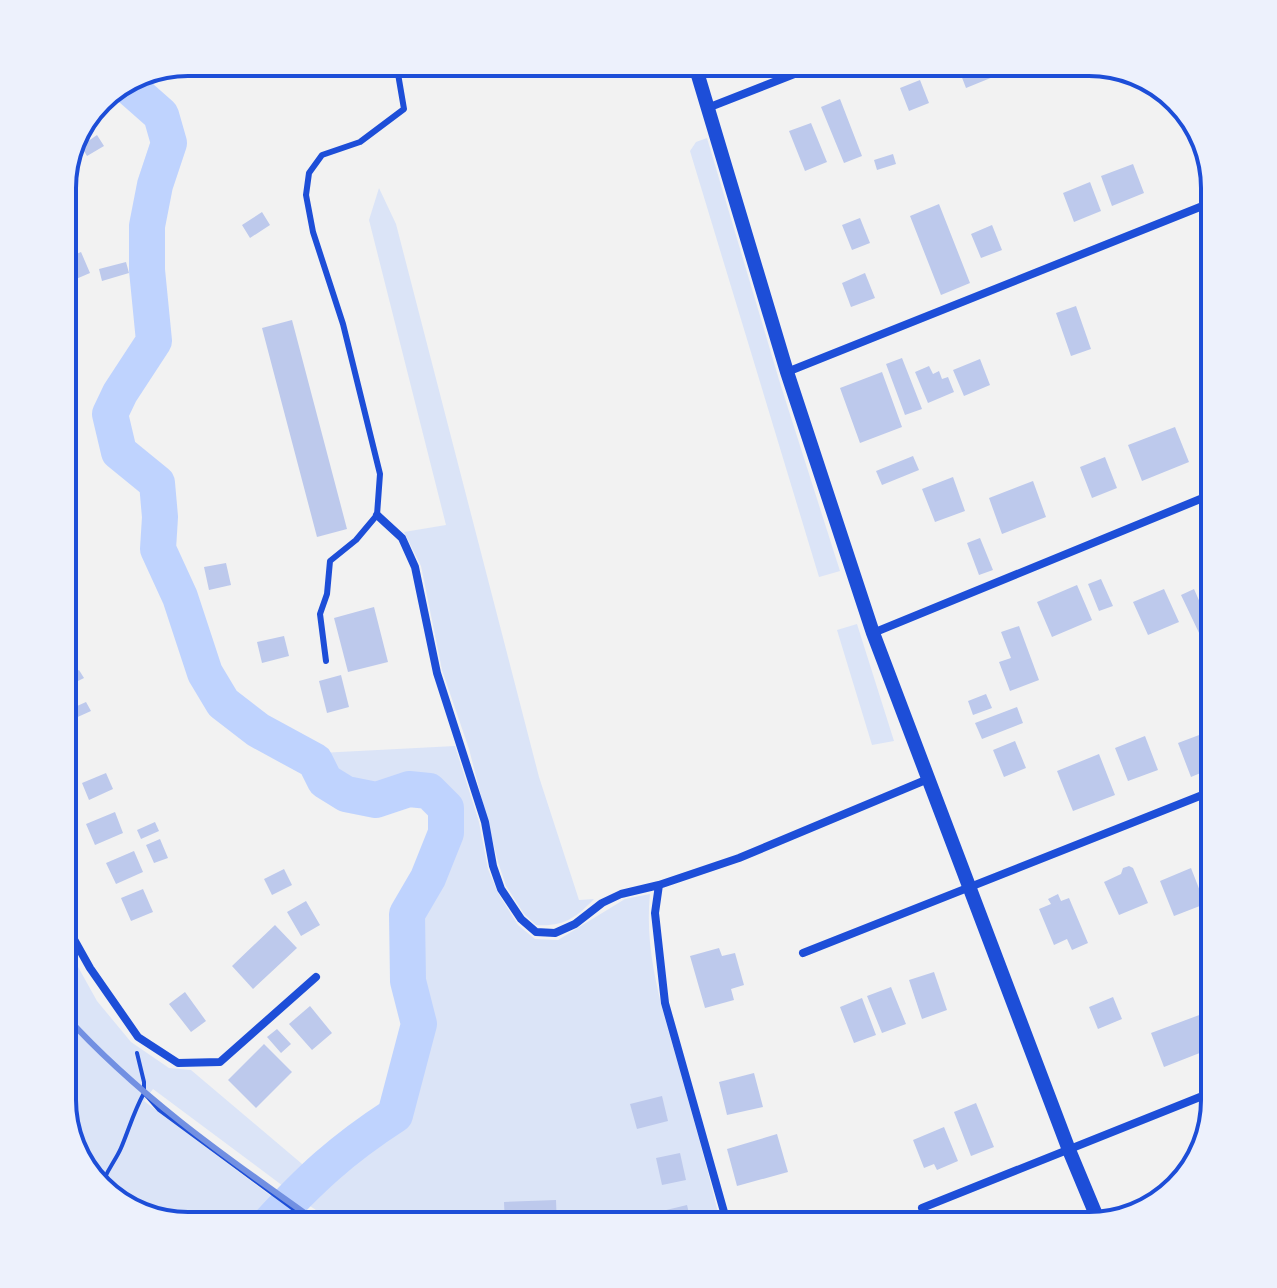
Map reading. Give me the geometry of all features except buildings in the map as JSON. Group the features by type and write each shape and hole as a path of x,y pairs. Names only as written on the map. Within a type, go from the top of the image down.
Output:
{"street":[{"path":"699,76 787,372 873,633 1095,1211"},
{"path":"710,107 789,76"},
{"path":"787,372 1201,207"},
{"path":"873,633 1201,499"},
{"path":"377,515 402,538 415,567 437,673 485,822 493,866 501,889 521,919 536,932 555,933 575,924 602,903 621,894 659,885 739,858 928,779"},
{"path":"803,953 1201,796"},
{"path":"659,885 655,913 665,1003 724,1212"},
{"path":"76,943 138,1037 178,1063 220,1062 316,977"},
{"path":"922,1208 1201,1097"}],"lane":[{"path":"326,661 320,614 327,594 330,561 356,540 377,515 380,474 343,324 313,232 306,195 309,173 322,155 360,142 404,109 398,76"}],"path":[{"path":"105,1175 120,1150 132,1113 144,1093 137,1058 138,1037"},
{"path":"144,1093 159,1110 297,1212"}],"shaded area":[{"path":"707,138 840,571 819,577 690,151 696,142"},
{"path":"379,188 396,224 539,777 579,900 594,899 575,916 561,923 536,925 524,914 506,886 469,749 442,670 421,566 404,532 446,525 369,220"},
{"path":"857,624 894,741 872,745 837,630"},
{"path":"455,746 479,822 488,869 498,893 518,925 535,939 558,940 625,899 650,894 650,937 656,980 718,1212 319,1212 300,1199 357,1152 401,1122 425,1025 421,996 413,979 416,915 436,876 450,834 451,807 433,785 406,783 377,792 347,788 331,775 320,753"},
{"path":"76,963 97,1001 131,1042 169,1068 191,1070 308,1169 287,1189 153,1089 144,1101 275,1199 265,1212 167,1210 126,1193 104,1174 85,1143 78,1121"}],"waterway":[{"path":"133,90 161,115 169,143 155,185 147,226 147,270 154,341 110,414 119,452 157,483 160,517 158,549 180,597 205,673 223,703 258,730 315,761 325,781 346,794 376,800 409,789 429,791 446,808 446,833 428,878 407,914 408,981 419,1024 395,1115 327,1166 281,1212"}],"railway":[{"path":"76,1027 153,1099 304,1212"}]}
